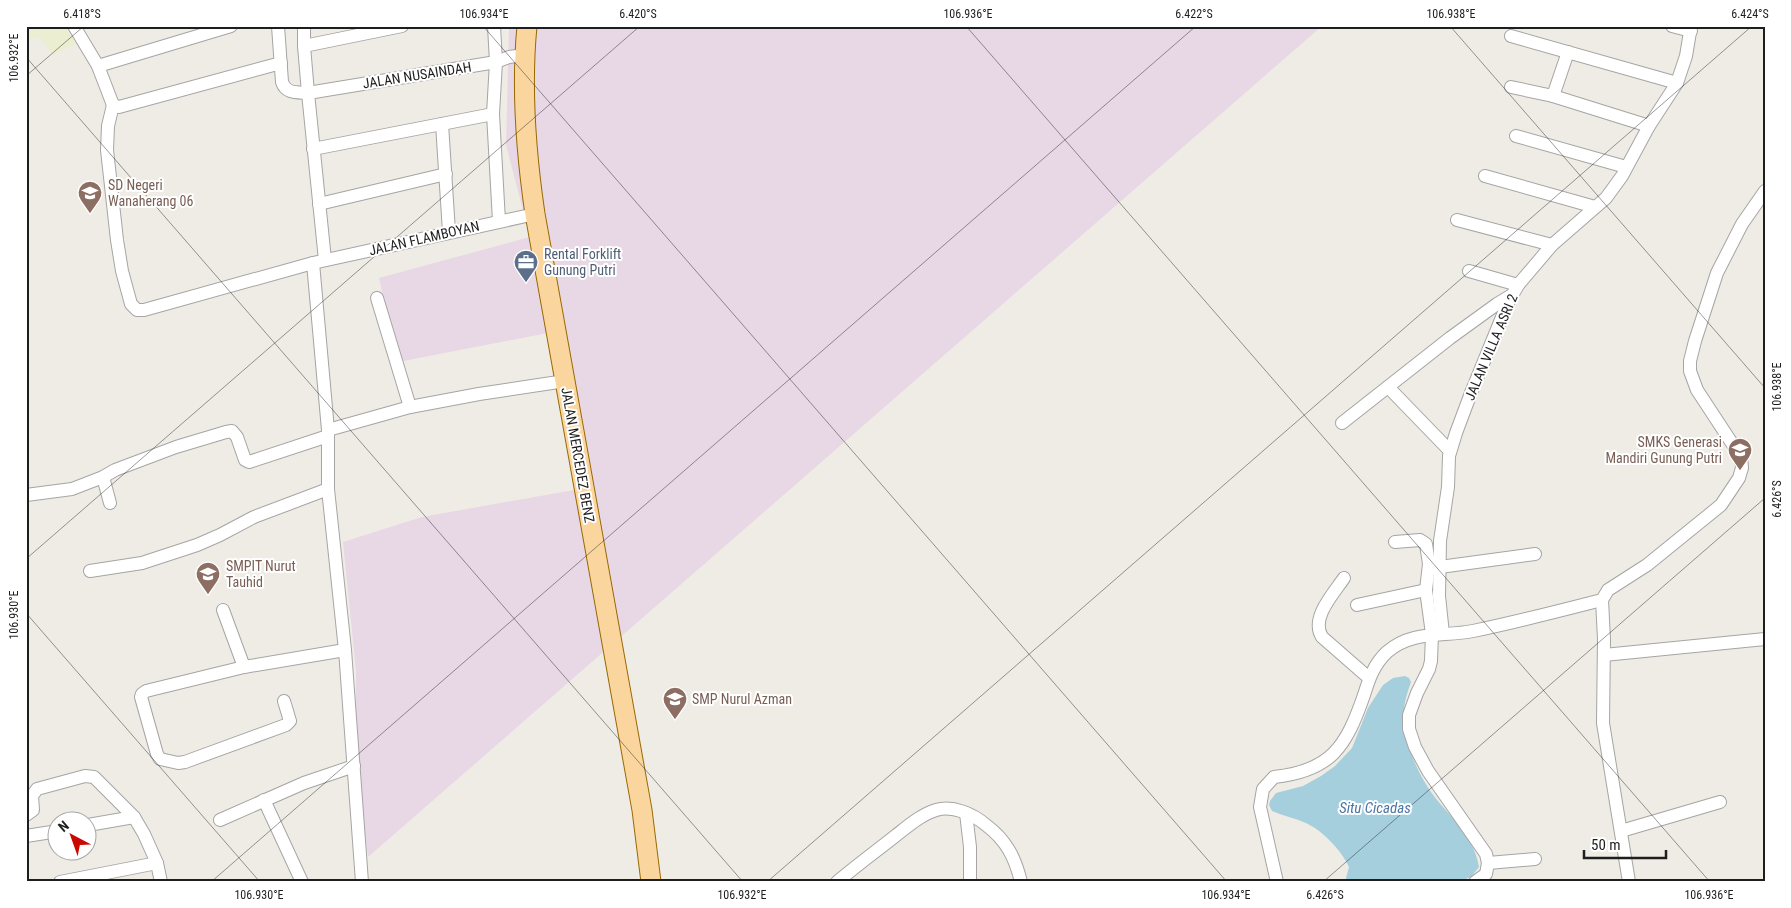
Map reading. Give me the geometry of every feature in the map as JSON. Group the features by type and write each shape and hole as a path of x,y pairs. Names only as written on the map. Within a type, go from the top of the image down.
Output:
{"main road":[{"name":"JALAN MERCEDEZ BENZ","path":"527,26 525,55 528,168 534,214 642,810 651,882"}],"street":[{"path":"74,26 98,66 113,105 119,107 281,63"},
{"path":"98,66 231,26"},
{"path":"278,26 284,87 291,92 308,92"},
{"path":"304,26 304,46 319,204 319,261 328,433 328,489 346,650 362,882"},
{"path":"304,46 402,26"},
{"path":"494,26 496,62 493,114 499,221"},
{"path":"1672,26 1691,29"},
{"name":"JALAN VILLA ASRI 2","path":"1438,634 1440,541 1448,487 1450,450 1471,393 1515,290 1552,245 1595,207 1616,185 1649,126 1677,83 1691,29"},
{"path":"1511,36 1677,83"},
{"path":"1553,96 1568,52"},
{"name":"JALAN NUSAINDAH","path":"308,92 496,62 509,57 525,55"},
{"path":"1511,87 1553,96 1649,126"},
{"name":"JALAN FLAMBOYAN","path":"113,105 108,126 107,150 116,240 131,304 137,310 144,310 319,261 534,214"},
{"path":"313,149 493,114"},
{"path":"442,124 448,232"},
{"path":"1516,136 1626,168"},
{"path":"319,204 446,174"},
{"path":"1485,176 1595,207"},
{"path":"1629,882 1603,723 1604,654 1602,600 1608,590 1648,565 1721,505 1739,478 1742,468 1741,457 1697,390 1693,380 1690,361 1694,341 1717,273 1742,224 1765,191"},
{"path":"1457,220 1552,245"},
{"path":"1342,423 1464,327 1515,290 1469,271"},
{"path":"377,298 410,407"},
{"path":"26,495 72,490 104,477 115,470 176,447 226,432 232,431 238,436 245,460 249,462 328,433 410,407 565,381"},
{"path":"1388,387 1450,450"},
{"path":"104,477 110,503"},
{"path":"90,571 142,563 197,545 254,517 328,489"},
{"path":"1395,542 1420,540 1425,542 1429,564 1426,590 1438,634 1429,669 1409,715 1409,729 1414,747 1428,771 1486,854 1488,863 1486,874 1475,882"},
{"path":"1440,567 1534,554"},
{"path":"1344,578 1322,612 1318,625 1319,632 1369,678"},
{"path":"1357,605 1426,590"},
{"path":"1277,882 1260,807 1263,789 1274,777 1309,771 1333,754 1350,732 1369,678 1378,662 1396,646 1407,640 1438,634 1465,632 1519,621 1602,600"},
{"path":"223,610 244,667"},
{"path":"1604,654 1765,639"},
{"path":"284,701 290,721 286,725 178,763 160,759 156,754 141,697 146,691 244,667 346,650"},
{"path":"220,820 304,783 354,766"},
{"path":"26,815 33,810 32,796 37,790 88,776 97,780 134,817 157,863 161,882"},
{"path":"264,800 302,882"},
{"path":"1621,831 1720,802"},
{"path":"837,882 902,831 927,814 945,809 966,813 982,822 1003,840 1014,858 1021,882"},
{"path":"966,813 970,847 970,882"},
{"path":"98,823 134,817"},
{"path":"26,836 48,833"},
{"path":"1488,863 1536,859"},
{"path":"60,882 157,863"}],"shaded area":[{"path":"509,26 1322,26 368,857 356,779 356,671 343,542 422,517 574,490 553,332 398,362 379,278 530,237 506,145"}],"green space":[{"path":"26,26 64,26 76,44 53,55 39,36 26,42"}],"water":[{"name":"Situ Cicadas","path":"1405,676 1411,682 1406,697 1404,723 1413,758 1430,791 1468,839 1477,857 1479,867 1471,877 1457,882 1345,882 1349,867 1331,842 1312,826 1272,811 1269,805 1270,801 1276,793 1303,786 1335,766 1352,748 1368,708 1383,685 1393,678"}],"place":[{"name":"SD Negeri Wanaherang 06","path":"90,214"},
{"name":"Rental Forklift Gunung Putri","path":"526,283"},
{"name":"SMKS Generasi Mandiri Gunung Putri","path":"1740,471"},
{"name":"SMPIT Nurut Tauhid","path":"208,595"},
{"name":"SMP Nurul Azman","path":"675,720"}]}
